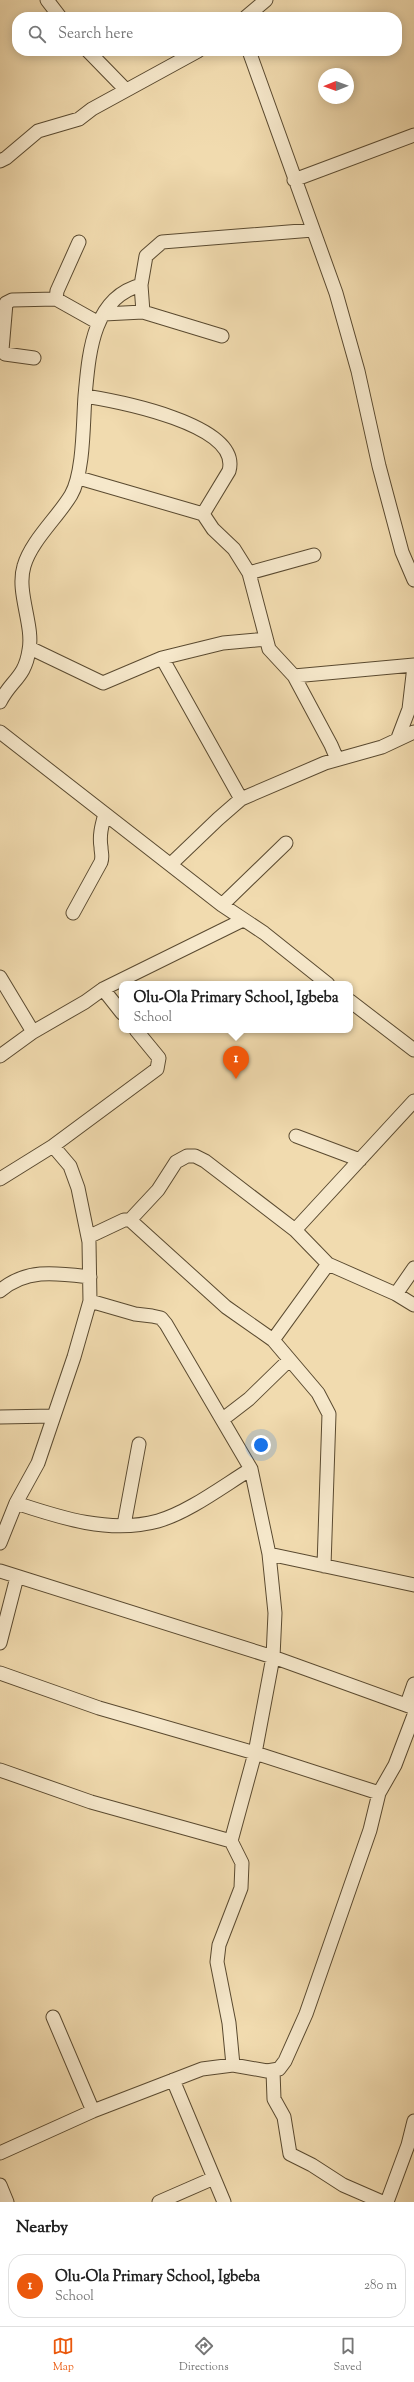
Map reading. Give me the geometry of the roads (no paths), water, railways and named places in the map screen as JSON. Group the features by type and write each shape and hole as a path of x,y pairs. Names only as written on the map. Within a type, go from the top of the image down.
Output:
{"street":[{"path":"47,0 56,12"},
{"path":"252,12 266,0"},
{"path":"93,56 126,90"},
{"path":"0,161 6,158 38,131 79,119 126,90 189,56"},
{"path":"251,56 294,180 314,230 336,293 354,357 379,466 402,552 414,580"},
{"path":"294,180 414,135"},
{"path":"143,312 141,285 146,256 162,242 314,230"},
{"path":"56,299 57,291 79,242"},
{"path":"0,702 24,670 30,648 22,581 24,566 30,553 72,494 79,478 90,351 101,318 113,300 134,287 141,285"},
{"path":"34,358 5,354 2,350 6,303 12,300 56,299 101,318 143,312 222,336"},
{"path":"85,396 120,402 181,419 210,435 227,456 230,466 223,481 203,514"},
{"path":"79,478 203,514 213,529 234,549 249,573 269,649 294,676 337,759"},
{"path":"249,573 314,555"},
{"path":"30,648 103,683 162,658 223,643 266,639"},
{"path":"162,658 242,799"},
{"path":"294,676 414,665 409,709 398,738"},
{"path":"171,864 218,819 242,799 337,759 382,746 414,732"},
{"path":"2,738 171,864 222,906 295,957 324,981"},
{"path":"73,913 103,856 100,848 101,829 105,814"},
{"path":"222,906 286,843"},
{"path":"119,981 243,920"},
{"path":"0,977 33,1032"},
{"path":"0,1056 33,1032 85,1002 103,989 119,981"},
{"path":"103,989 119,1009"},
{"path":"353,1003 414,1050"},
{"path":"0,1179 53,1146 157,1069 158,1058 138,1033"},
{"path":"295,1230 414,1101"},
{"path":"296,1136 360,1160"},
{"path":"0,1543 16,1503 38,1463 52,1416 74,1357 90,1301 88,1237 78,1188 70,1166 53,1146"},
{"path":"130,1220 158,1190 176,1162 187,1156 195,1156 205,1160 295,1230 328,1264 396,1294 414,1305"},
{"path":"88,1237 124,1220 130,1220 226,1307 273,1340 318,1393 329,1414 324,1566"},
{"path":"273,1340 328,1264"},
{"path":"396,1294 414,1268"},
{"path":"0,1291 22,1276 70,1275 90,1277"},
{"path":"90,1301 135,1314 161,1318 223,1419 250,1469 269,1554 275,1613 273,1657 255,1753 231,1841 242,1863 241,1888 220,1945 217,1962 229,2023 233,2065"},
{"path":"223,1419 249,1399 289,1360"},
{"path":"0,1418 52,1416"},
{"path":"124,1525 140,1444"},
{"path":"16,1503 86,1523 124,1525 158,1521 174,1514 250,1469"},
{"path":"269,1554 414,1585"},
{"path":"0,1571 273,1657 410,1706 414,1684"},
{"path":"0,1643 17,1577"},
{"path":"0,1673 99,1708 255,1753 379,1793"},
{"path":"0,2153 93,2111 202,2069 233,2065 273,2071 279,2069 285,2061 306,2014 370,1830 379,1793 395,1765 414,1715"},
{"path":"0,1770 91,1802 231,1841"},
{"path":"53,2017 93,2111"},
{"path":"273,2071 274,2099 284,2117 290,2154 312,2165 343,2185 382,2202"},
{"path":"173,2080 224,2202"},
{"path":"386,2202 408,2144 414,2121"},
{"path":"159,2202 214,2178"},
{"path":"0,2185 7,2202"}],"place":[{"name":"Olu-Ola Primary School, Igbeba","path":"236,1079"}]}
